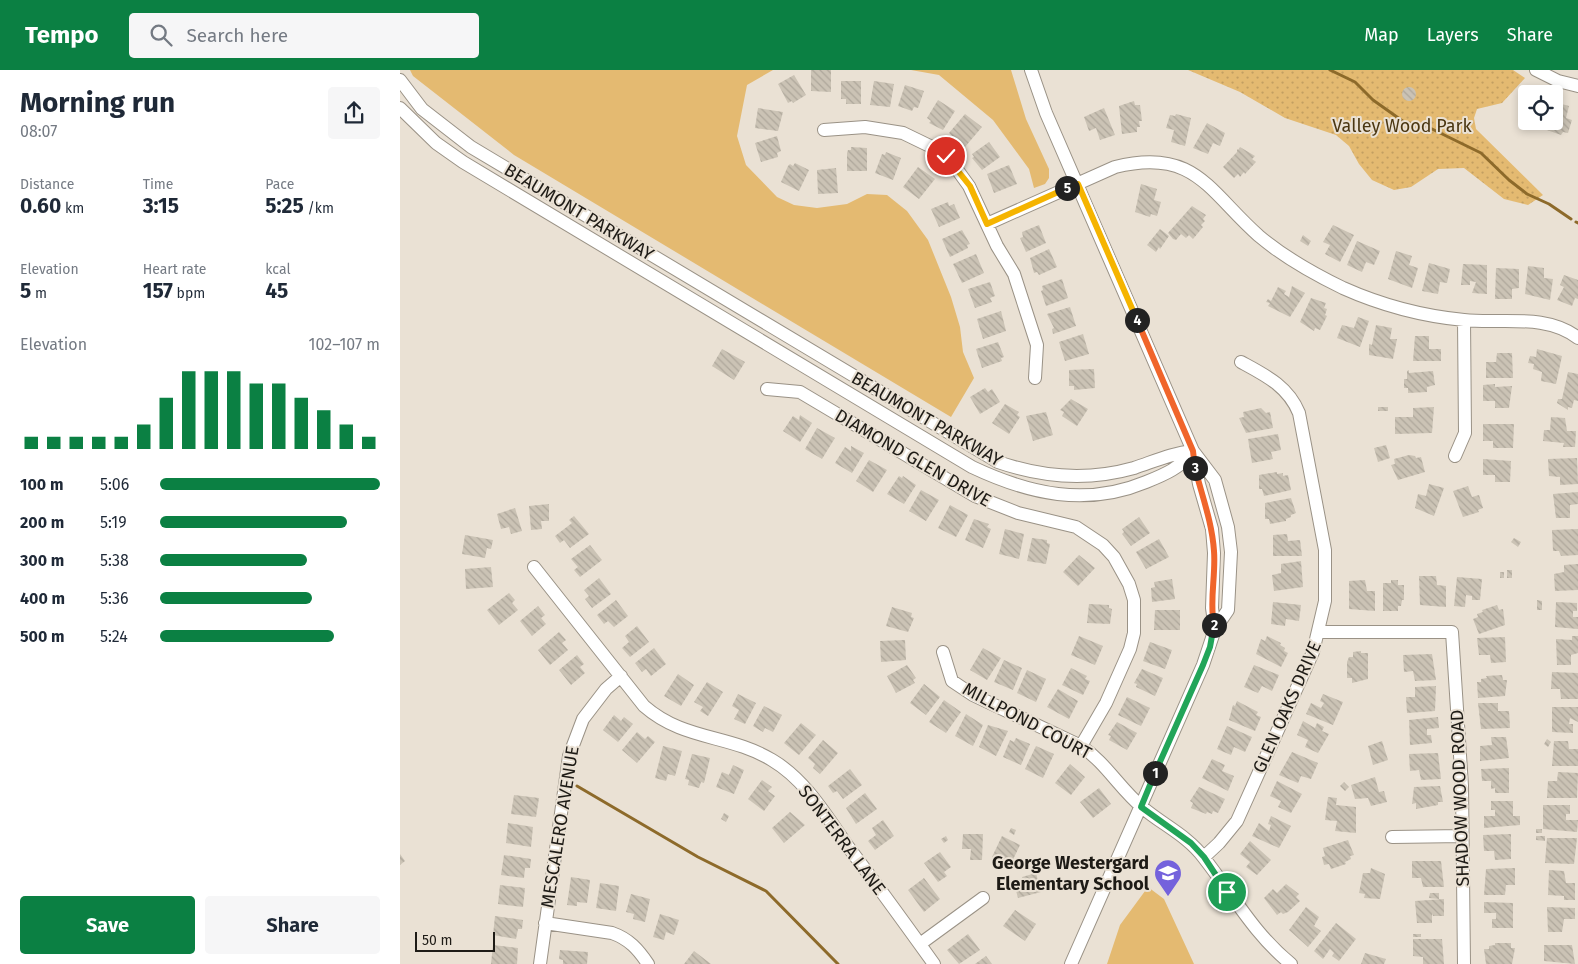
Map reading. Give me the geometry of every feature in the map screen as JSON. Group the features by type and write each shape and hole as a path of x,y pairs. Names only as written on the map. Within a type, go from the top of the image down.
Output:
{"street":[{"path":"1031,70 1046,113 1193,451 1215,480 1228,527 1231,552 1228,610 1214,629 1203,665 1071,964"},
{"path":"1536,70 1558,81 1578,86"},
{"name":"BEAUMONT PARKWAY","path":"400,80 422,108 471,147 998,462 1023,471 1049,476 1095,476 1137,467 1170,454 1193,451"},
{"name":"BEAUMONT PARKWAY","path":"400,108 436,143 463,162 964,462 991,476 1020,487 1045,493 1091,496 1140,484 1172,471 1183,464 1193,451"},
{"path":"824,130 880,128 913,136 946,156 970,186 987,224 1014,274 1037,345 1035,378"},
{"path":"987,224 1116,167 1130,163 1160,163 1176,166 1202,179 1264,240 1316,274 1367,298 1396,308 1464,320 1536,322 1563,329 1578,338"},
{"path":"1455,456 1465,433 1464,320"},
{"name":"GLEN OAKS DRIVE","path":"1204,857 1219,843 1236,821 1313,652 1320,632 1326,601 1325,550 1299,413 1288,393 1280,385 1241,362"},
{"name":"DIAMOND GLEN DRIVE","path":"767,389 800,392 975,496 1018,513 1076,527 1103,544 1114,557 1129,584 1134,600 1134,633 1130,650 1106,703 1081,746"},
{"name":"SONTERRA LANE","path":"534,566 644,706 671,725 749,749 773,761 788,772 813,798 934,964"},
{"name":"SHADOW WOOD ROAD","path":"1320,632 1452,632 1463,836 1464,964"},
{"name":"MILLPOND COURT","path":"943,652 952,681 995,707 1081,746 1106,766 1141,807 1184,838 1204,857 1246,918 1290,964"},
{"name":"MESCALERO AVENUE","path":"540,964 569,756 583,719 606,689 620,676"},
{"path":"1392,837 1463,836"},
{"path":"920,944 983,898"},
{"path":"545,923 612,933 632,943 648,964"}],"green space":[{"path":"410,70 773,70 747,85 737,136 746,165 777,197 794,205 817,208 847,204 867,194 887,195 907,211 928,240 951,297 960,327 963,352 974,378 951,417 514,155 413,76"},
{"path":"911,70 1011,70 1026,119 1049,169 1049,178 1045,184 1034,188 1029,169 993,120 939,75"},
{"name":"Valley Wood Park","path":"1188,70 1513,70 1525,78 1502,103 1477,109 1474,118 1476,129 1543,195 1528,205 1504,199 1464,168 1438,169 1411,187 1394,190 1372,180 1359,164 1349,146 1336,135 1285,118 1240,92"},
{"path":"1148,887 1164,899 1194,964 1107,964 1120,925"}],"building":[{"path":"811,70 831,70 831,92 811,91"},
{"path":"794,75 806,95 793,103 792,101 788,103 778,84"},
{"path":"841,81 861,81 861,104 846,104 846,99 841,99"},
{"path":"874,81 894,84 890,107 870,105"},
{"path":"905,85 924,91 918,108 914,107 912,111 898,106"},
{"path":"1409,87 1414,89 1416,94 1414,99 1409,101 1404,99 1402,94 1404,89"},
{"path":"938,100 955,111 943,130 929,123 931,121 927,118"},
{"path":"1134,101 1135,105 1140,105 1142,121 1139,121 1140,127 1137,127 1137,132 1122,134 1119,106"},
{"path":"1563,104 1569,106 1566,118 1572,120 1568,133 1563,132 1561,135 1547,130 1563,130"},
{"path":"758,108 783,112 778,131 755,128"},
{"path":"1104,108 1115,135 1100,140 1096,128 1089,131 1084,117"},
{"path":"965,114 982,127 965,147 949,133"},
{"path":"1176,114 1191,118 1185,146 1171,142 1174,130 1166,128 1170,115 1175,116"},
{"path":"1207,123 1225,133 1220,146 1213,143 1208,154 1193,148"},
{"path":"777,136 781,151 777,153 778,157 761,162 755,143"},
{"path":"989,142 1000,157 982,170 972,158 974,157 972,154"},
{"path":"851,147 867,148 867,171 847,171 847,153 848,150 851,150"},
{"path":"1240,147 1255,156 1252,159 1256,162 1245,174 1244,172 1240,177 1238,174 1234,178 1223,167"},
{"path":"886,152 901,158 893,180 875,173 882,154 885,155"},
{"path":"795,163 809,170 799,191 781,182 788,166 790,164 793,166"},
{"path":"1009,165 1017,184 994,193 987,174"},
{"path":"918,167 935,179 919,199 903,187"},
{"path":"836,168 838,193 818,194 817,170"},
{"path":"1141,184 1157,189 1154,200 1161,202 1157,216 1151,214 1150,217 1135,212"},
{"path":"948,202 949,206 954,204 960,218 939,227 931,209"},
{"path":"1192,206 1206,215 1203,219 1205,221 1201,225 1203,227 1193,239 1189,235 1186,238 1181,234 1176,240 1173,239 1168,233"},
{"path":"1039,225 1046,243 1026,252 1020,238 1023,237 1022,232"},
{"path":"1333,225 1354,235 1340,262 1325,254 1330,245 1323,242"},
{"path":"1160,229 1169,236 1156,252 1147,245"},
{"path":"962,230 970,244 967,245 968,248 950,257 942,239"},
{"path":"1303,235 1311,241 1308,246 1300,241"},
{"path":"1357,241 1380,251 1374,265 1366,262 1362,272 1347,265"},
{"path":"1049,249 1057,267 1039,275 1037,272 1034,273 1030,258"},
{"path":"1396,251 1412,256 1409,265 1418,268 1412,288 1388,279"},
{"path":"976,254 984,273 962,283 953,264"},
{"path":"1429,263 1450,269 1447,283 1440,282 1438,294 1422,291"},
{"path":"1463,264 1487,265 1487,294 1472,293 1476,282 1470,281 1470,285 1461,285"},
{"path":"1528,266 1544,268 1544,278 1553,279 1550,300 1525,294"},
{"path":"1496,268 1519,269 1519,288 1512,289 1512,299 1495,299"},
{"path":"1564,275 1578,280 1578,299 1575,298 1572,306 1557,300 1564,287 1560,285"},
{"path":"1062,279 1068,298 1046,306 1041,291 1043,290 1042,286"},
{"path":"990,282 995,296 990,298 992,302 975,308 968,289"},
{"path":"1292,286 1305,293 1290,317 1268,306 1270,303 1266,302 1268,299 1271,301 1278,287 1286,291 1284,294 1289,297"},
{"path":"1311,298 1326,303 1324,308 1327,309 1325,315 1327,316 1320,330 1315,328 1314,331 1300,322"},
{"path":"1070,307 1076,326 1053,334 1052,329 1054,328 1047,314"},
{"path":"1001,311 1006,331 983,339 977,319"},
{"path":"1358,317 1369,321 1360,347 1337,338 1342,325 1354,328"},
{"path":"1376,325 1392,328 1390,339 1397,339 1393,359 1369,355 1369,344 1372,345"},
{"path":"1083,334 1089,354 1065,361 1059,342"},
{"path":"1415,336 1429,336 1429,349 1441,349 1441,361 1413,361"},
{"path":"998,342 1004,357 1001,358 1002,361 982,368 976,349"},
{"path":"722,349 745,362 734,380 712,366"},
{"path":"1537,349 1562,356 1556,384 1541,381 1542,372 1533,369 1534,364 1528,363 1530,356 1536,357"},
{"path":"1497,353 1512,353 1513,378 1486,378 1486,362 1496,362"},
{"path":"1094,369 1095,388 1074,390 1074,386 1069,386 1069,370"},
{"path":"1409,370 1409,373 1433,371 1435,385 1427,387 1427,392 1408,393 1408,388 1404,388 1404,379 1407,379 1407,371"},
{"path":"1568,372 1578,374 1578,401 1574,400 1572,408 1568,407 1568,410 1557,403 1558,399 1562,399"},
{"path":"1495,384 1495,387 1512,386 1509,408 1495,408 1495,401 1483,401 1483,385"},
{"path":"985,388 988,392 992,389 1000,402 980,414 970,397"},
{"path":"1071,399 1088,409 1077,426 1062,416 1064,412 1060,410"},
{"path":"1005,404 1019,412 1017,415 1020,417 1009,434 992,423"},
{"path":"1378,407 1388,407 1388,411 1378,411"},
{"path":"1434,407 1432,433 1395,434 1395,417 1413,417 1413,408"},
{"path":"1261,408 1266,413 1270,412 1273,428 1246,433 1239,418 1244,417 1243,412"},
{"path":"1046,412 1053,435 1033,441 1026,416"},
{"path":"800,415 812,423 800,442 783,431 793,416 799,420"},
{"path":"1551,417 1565,418 1567,431 1576,431 1575,447 1563,447 1564,443 1543,441 1544,430 1550,430"},
{"path":"1483,424 1514,424 1513,448 1493,448 1493,441 1483,441"},
{"path":"817,428 835,438 822,459 805,449"},
{"path":"1278,434 1281,450 1271,452 1273,459 1252,463 1248,439"},
{"path":"1386,445 1390,458 1378,462 1374,448"},
{"path":"851,446 864,453 852,473 835,463 845,447 851,451"},
{"path":"1409,455 1416,458 1421,457 1425,472 1398,480 1391,465 1395,464 1394,459"},
{"path":"1577,458 1578,484 1560,485 1560,477 1549,476 1548,459"},
{"path":"1483,459 1511,461 1510,482 1495,482 1495,475 1483,475"},
{"path":"869,460 887,470 873,492 856,481"},
{"path":"1277,472 1277,474 1283,473 1283,476 1288,475 1291,490 1264,496 1262,489 1259,489 1259,475"},
{"path":"899,476 902,478 903,476 916,485 904,504 887,494"},
{"path":"1429,484 1444,488 1434,516 1415,508 1418,494 1426,496"},
{"path":"1468,486 1472,497 1479,495 1483,508 1478,510 1479,512 1463,517 1453,491"},
{"path":"921,490 939,500 926,521 909,511"},
{"path":"1578,492 1578,504 1570,505 1570,518 1556,518 1553,494"},
{"path":"1291,498 1296,513 1286,519 1286,521 1270,524 1269,519 1265,519 1265,503"},
{"path":"549,504 549,521 541,521 542,529 531,530 529,506"},
{"path":"950,505 968,515 956,537 938,528"},
{"path":"515,508 522,531 511,534 509,527 501,529 497,514"},
{"path":"574,516 589,534 570,548 564,540 560,543 555,536 572,523 569,520"},
{"path":"1139,517 1150,533 1131,546 1122,534 1124,532 1122,529"},
{"path":"974,519 989,524 987,527 991,529 983,548 965,540"},
{"path":"1005,529 1024,534 1019,559 999,554"},
{"path":"1578,529 1578,555 1561,556 1559,551 1553,551 1552,530"},
{"path":"1287,534 1288,541 1300,540 1302,556 1273,556 1273,535"},
{"path":"465,535 493,540 491,549 487,548 485,558 462,554"},
{"path":"1032,538 1047,540 1047,543 1050,544 1046,564 1027,561"},
{"path":"1514,538 1521,542 1518,547 1511,542"},
{"path":"1159,539 1169,557 1146,569 1136,552"},
{"path":"590,545 602,560 580,577 574,570 578,567 571,559"},
{"path":"1079,555 1095,568 1078,586 1063,572"},
{"path":"1301,561 1303,587 1274,591 1272,575 1281,573 1281,564"},
{"path":"1578,564 1578,590 1555,591 1554,574 1564,572 1564,565"},
{"path":"491,567 493,587 466,589 465,569"},
{"path":"1507,570 1512,570 1512,578 1507,578"},
{"path":"1500,572 1504,572 1504,578 1500,578"},
{"path":"1419,576 1436,576 1437,585 1446,586 1446,607 1420,605"},
{"path":"1457,577 1482,579 1480,600 1472,600 1472,596 1466,595 1465,607 1454,606"},
{"path":"599,578 611,594 592,608 585,599 589,596 584,590"},
{"path":"1172,579 1175,599 1152,602 1151,588 1155,587 1154,582"},
{"path":"1365,580 1367,591 1375,591 1375,611 1349,609 1349,581"},
{"path":"1391,580 1398,580 1398,585 1404,585 1404,600 1402,600 1401,606 1398,606 1398,611 1383,611 1383,583 1391,583"},
{"path":"509,593 515,600 512,603 518,610 499,625 487,610"},
{"path":"616,600 628,616 614,627 608,621 604,624 597,615"},
{"path":"1537,600 1542,601 1542,610 1537,610"},
{"path":"1273,602 1301,605 1299,621 1286,619 1285,626 1271,624"},
{"path":"1556,602 1577,603 1577,611 1573,611 1573,617 1578,617 1578,629 1555,627"},
{"path":"1089,604 1109,605 1109,608 1112,609 1110,624 1087,623"},
{"path":"1497,605 1499,610 1503,609 1505,625 1479,634 1473,619 1478,617 1477,614 1483,612 1482,610"},
{"path":"538,606 545,615 541,618 546,624 532,636 520,621"},
{"path":"892,607 912,613 911,617 914,618 908,632 886,626"},
{"path":"1155,610 1180,610 1180,630 1154,630"},
{"path":"637,626 649,642 630,657 622,648 629,642 625,636"},
{"path":"559,632 566,640 562,643 568,650 550,665 538,650"},
{"path":"1079,636 1103,646 1095,665 1071,655"},
{"path":"1267,636 1281,643 1280,645 1285,648 1284,651 1288,653 1281,667 1256,654 1261,639 1265,641"},
{"path":"1572,636 1578,636 1578,653 1571,655 1571,665 1557,665 1556,639 1572,640"},
{"path":"1505,637 1506,662 1491,663 1490,655 1479,655 1477,638"},
{"path":"905,640 906,660 881,662 880,641"},
{"path":"1150,642 1172,650 1165,669 1143,661"},
{"path":"654,648 666,664 651,676 646,669 642,672 635,663"},
{"path":"983,648 1001,658 987,680 970,670"},
{"path":"1361,651 1361,653 1368,653 1368,679 1352,683 1352,678 1347,678 1347,662 1349,657 1353,657 1353,652"},
{"path":"1432,654 1436,680 1415,681 1413,671 1404,672 1403,655"},
{"path":"577,655 584,664 580,667 585,673 571,685 559,670"},
{"path":"1004,660 1022,668 1013,690 994,682"},
{"path":"907,665 916,678 913,680 915,683 896,693 887,676"},
{"path":"1254,665 1279,675 1272,691 1262,686 1258,693 1244,687"},
{"path":"1071,668 1087,676 1085,679 1090,681 1083,695 1062,685"},
{"path":"1142,669 1163,678 1155,696 1136,687 1137,684 1134,683"},
{"path":"1027,670 1046,679 1036,702 1017,693"},
{"path":"1552,672 1578,673 1578,699 1561,699 1560,689 1551,689"},
{"path":"678,674 694,685 681,706 664,696"},
{"path":"1502,675 1503,680 1507,680 1505,696 1478,698 1477,682 1487,678 1486,676"},
{"path":"707,682 723,692 708,716 700,711 703,707 694,702"},
{"path":"924,684 940,697 926,715 910,703"},
{"path":"1436,686 1435,711 1407,713 1406,697 1415,697 1415,687"},
{"path":"1058,689 1078,701 1069,719 1047,707"},
{"path":"738,694 756,703 745,724 734,719 739,710 732,706"},
{"path":"1323,694 1343,702 1333,725 1306,714 1311,703 1321,708 1324,703 1320,701"},
{"path":"1127,697 1150,708 1141,726 1118,715"},
{"path":"944,700 961,712 946,733 929,722"},
{"path":"1237,701 1258,712 1256,715 1261,717 1255,731 1229,720 1233,705 1235,706"},
{"path":"1478,703 1498,703 1498,711 1509,711 1510,728 1481,729"},
{"path":"764,706 782,715 773,732 765,728 763,732 753,726"},
{"path":"1552,707 1578,707 1578,722 1570,718 1569,724 1573,724 1573,733 1552,732"},
{"path":"966,714 983,725 973,746 955,736"},
{"path":"614,715 621,721 624,717 633,724 618,742 603,730"},
{"path":"1438,717 1439,728 1427,729 1427,735 1431,735 1432,743 1410,745 1409,720"},
{"path":"1303,721 1315,728 1317,723 1324,727 1322,731 1329,734 1318,753 1305,747 1308,740 1297,735"},
{"path":"1117,722 1137,733 1127,750 1109,740 1111,736 1108,735"},
{"path":"801,723 816,735 799,755 784,743"},
{"path":"988,725 1008,731 996,756 979,747"},
{"path":"1227,726 1252,737 1245,752 1234,747 1231,755 1217,749"},
{"path":"637,732 645,739 648,736 655,742 637,763 622,750"},
{"path":"1491,737 1506,737 1509,758 1480,761 1480,746 1492,745"},
{"path":"1016,738 1030,744 1021,765 1003,757 1010,740 1014,742"},
{"path":"1547,739 1551,742 1548,747 1544,744"},
{"path":"823,740 838,753 820,774 813,768 815,764 808,758"},
{"path":"1382,741 1388,760 1373,765 1368,746"},
{"path":"1554,741 1568,741 1569,749 1578,749 1578,766 1552,766"},
{"path":"663,746 682,751 675,776 668,774 666,781 655,778"},
{"path":"1036,746 1054,754 1043,778 1025,769"},
{"path":"1292,752 1318,763 1311,779 1301,776 1298,783 1279,775"},
{"path":"1438,753 1441,779 1421,780 1419,770 1410,771 1409,754"},
{"path":"692,754 710,758 704,783 701,782 699,788 688,785 689,780 685,779"},
{"path":"1212,759 1225,765 1222,771 1234,776 1228,791 1202,778"},
{"path":"1070,764 1085,777 1071,795 1055,783"},
{"path":"733,765 744,770 734,794 716,787 722,772 729,775"},
{"path":"1509,768 1509,793 1495,793 1495,788 1491,789 1491,781 1482,781 1481,769"},
{"path":"850,769 862,785 843,799 837,791 833,793 828,786"},
{"path":"1558,772 1578,773 1577,798 1547,798 1548,781 1557,781"},
{"path":"1375,777 1379,792 1384,791 1387,802 1371,806 1368,798 1355,799 1351,785"},
{"path":"762,780 772,787 768,791 775,796 764,811 748,799"},
{"path":"1277,781 1302,794 1291,813 1278,807 1281,801 1270,796"},
{"path":"1344,782 1349,787 1345,791 1340,786"},
{"path":"1440,786 1443,802 1438,802 1438,805 1416,809 1416,803 1412,804 1414,787"},
{"path":"1199,787 1225,799 1218,813 1213,811 1212,814 1207,812 1206,814 1191,808 1193,803 1190,801"},
{"path":"1099,788 1111,804 1093,818 1080,802"},
{"path":"865,793 877,809 856,824 846,808"},
{"path":"514,795 539,798 536,817 511,814"},
{"path":"1328,797 1337,798 1336,805 1356,807 1356,833 1335,831 1337,821 1325,820"},
{"path":"1491,801 1513,801 1513,816 1520,816 1520,825 1484,828 1484,816 1495,816 1495,810 1491,810"},
{"path":"1543,805 1570,805 1570,814 1566,814 1566,820 1578,820 1577,832 1543,829"},
{"path":"790,812 805,825 784,843 772,828"},
{"path":"724,813 729,816 726,822 721,819"},
{"path":"1271,816 1291,826 1279,848 1252,836 1259,823 1269,831 1271,825 1268,824"},
{"path":"883,820 894,836 875,850 868,841 876,835 872,828"},
{"path":"508,823 533,827 531,847 506,843"},
{"path":"1011,828 1016,830 1014,835 1009,832"},
{"path":"1536,829 1542,829 1542,833 1536,833"},
{"path":"963,834 983,834 982,860 970,860 971,849 962,849"},
{"path":"1511,834 1511,859 1495,860 1494,851 1484,851 1483,835"},
{"path":"946,836 948,840 944,843 941,839"},
{"path":"1002,836 1020,845 1008,870 999,866 1001,862 992,857"},
{"path":"1536,836 1545,836 1545,841 1536,840"},
{"path":"1547,838 1577,838 1574,864 1545,863"},
{"path":"1348,840 1354,855 1350,856 1351,859 1345,862 1346,864 1331,869 1329,864 1324,865 1322,857 1325,856 1323,848"},
{"path":"1250,841 1271,860 1257,875 1246,867 1250,862 1240,854"},
{"path":"940,852 951,867 944,872 947,876 938,882 924,863"},
{"path":"400,854 405,861 400,865"},
{"path":"504,855 531,859 530,868 525,868 524,878 501,875"},
{"path":"1412,861 1441,861 1444,887 1423,887 1421,878 1412,878"},
{"path":"1371,868 1385,874 1380,899 1364,898 1365,894 1359,893 1363,873 1370,873"},
{"path":"1515,868 1515,885 1506,885 1505,895 1484,895 1486,869"},
{"path":"1549,870 1564,871 1566,883 1575,883 1575,900 1564,900 1564,896 1548,895"},
{"path":"1036,873 1041,892 1018,898 1015,887 1024,885 1022,877"},
{"path":"571,877 590,880 587,903 577,902 577,906 567,905"},
{"path":"924,878 940,899 924,912 908,890"},
{"path":"600,883 619,886 616,911 596,908"},
{"path":"1286,884 1299,894 1296,897 1300,901 1288,912 1283,914 1281,912 1277,915 1264,898 1273,889 1277,893"},
{"path":"500,885 525,888 523,907 498,904"},
{"path":"1430,893 1439,893 1439,899 1429,898"},
{"path":"631,894 650,899 645,922 633,919 634,914 626,912"},
{"path":"1444,899 1444,916 1433,916 1432,913 1432,923 1417,923 1415,901"},
{"path":"1484,902 1513,903 1513,928 1492,928 1492,919 1496,919 1496,913 1484,913"},
{"path":"1306,907 1319,917 1314,926 1321,931 1308,947 1289,930"},
{"path":"1547,907 1575,908 1575,919 1564,919 1562,932 1548,932"},
{"path":"1015,910 1036,924 1025,941 1003,926"},
{"path":"660,914 679,920 674,935 666,932 664,940 653,937"},
{"path":"495,916 523,920 522,929 518,929 516,939 493,935"},
{"path":"1336,923 1356,939 1339,961 1332,956 1334,953 1330,949 1323,959 1314,951"},
{"path":"968,934 980,950 959,964 947,950"},
{"path":"1413,934 1421,934 1421,937 1413,937"},
{"path":"1413,939 1442,939 1444,964 1423,964 1423,957 1413,956"},
{"path":"1495,943 1511,943 1511,948 1515,948 1512,964 1486,964 1484,949 1489,949 1489,946 1495,945"},
{"path":"493,945 518,948 517,964 491,964"},
{"path":"1544,945 1572,945 1575,964 1544,961"},
{"path":"560,950 588,952 587,964 563,964 563,960 559,959"},
{"path":"694,951 711,964 684,964"},
{"path":"1365,953 1386,959 1384,964 1361,964"},
{"path":"986,956 992,964 975,964"}],"waterway":[{"path":"1330,70 1355,82 1373,100 1404,122 1425,126"},
{"path":"1430,128 1481,153 1509,180 1527,194 1549,204 1571,219"},
{"path":"577,786 698,857 766,891 838,964"}],"place":[{"name":"George Westergard Elementary School","path":"1168,897"}],"route":[{"path":"946,156 970,186 987,224 1078,184 1193,451 1199,484 1212,528 1215,577 1212,608 1214,629 1203,665 1141,807 1162,824 1178,832 1191,843 1204,857 1227,892"}]}
